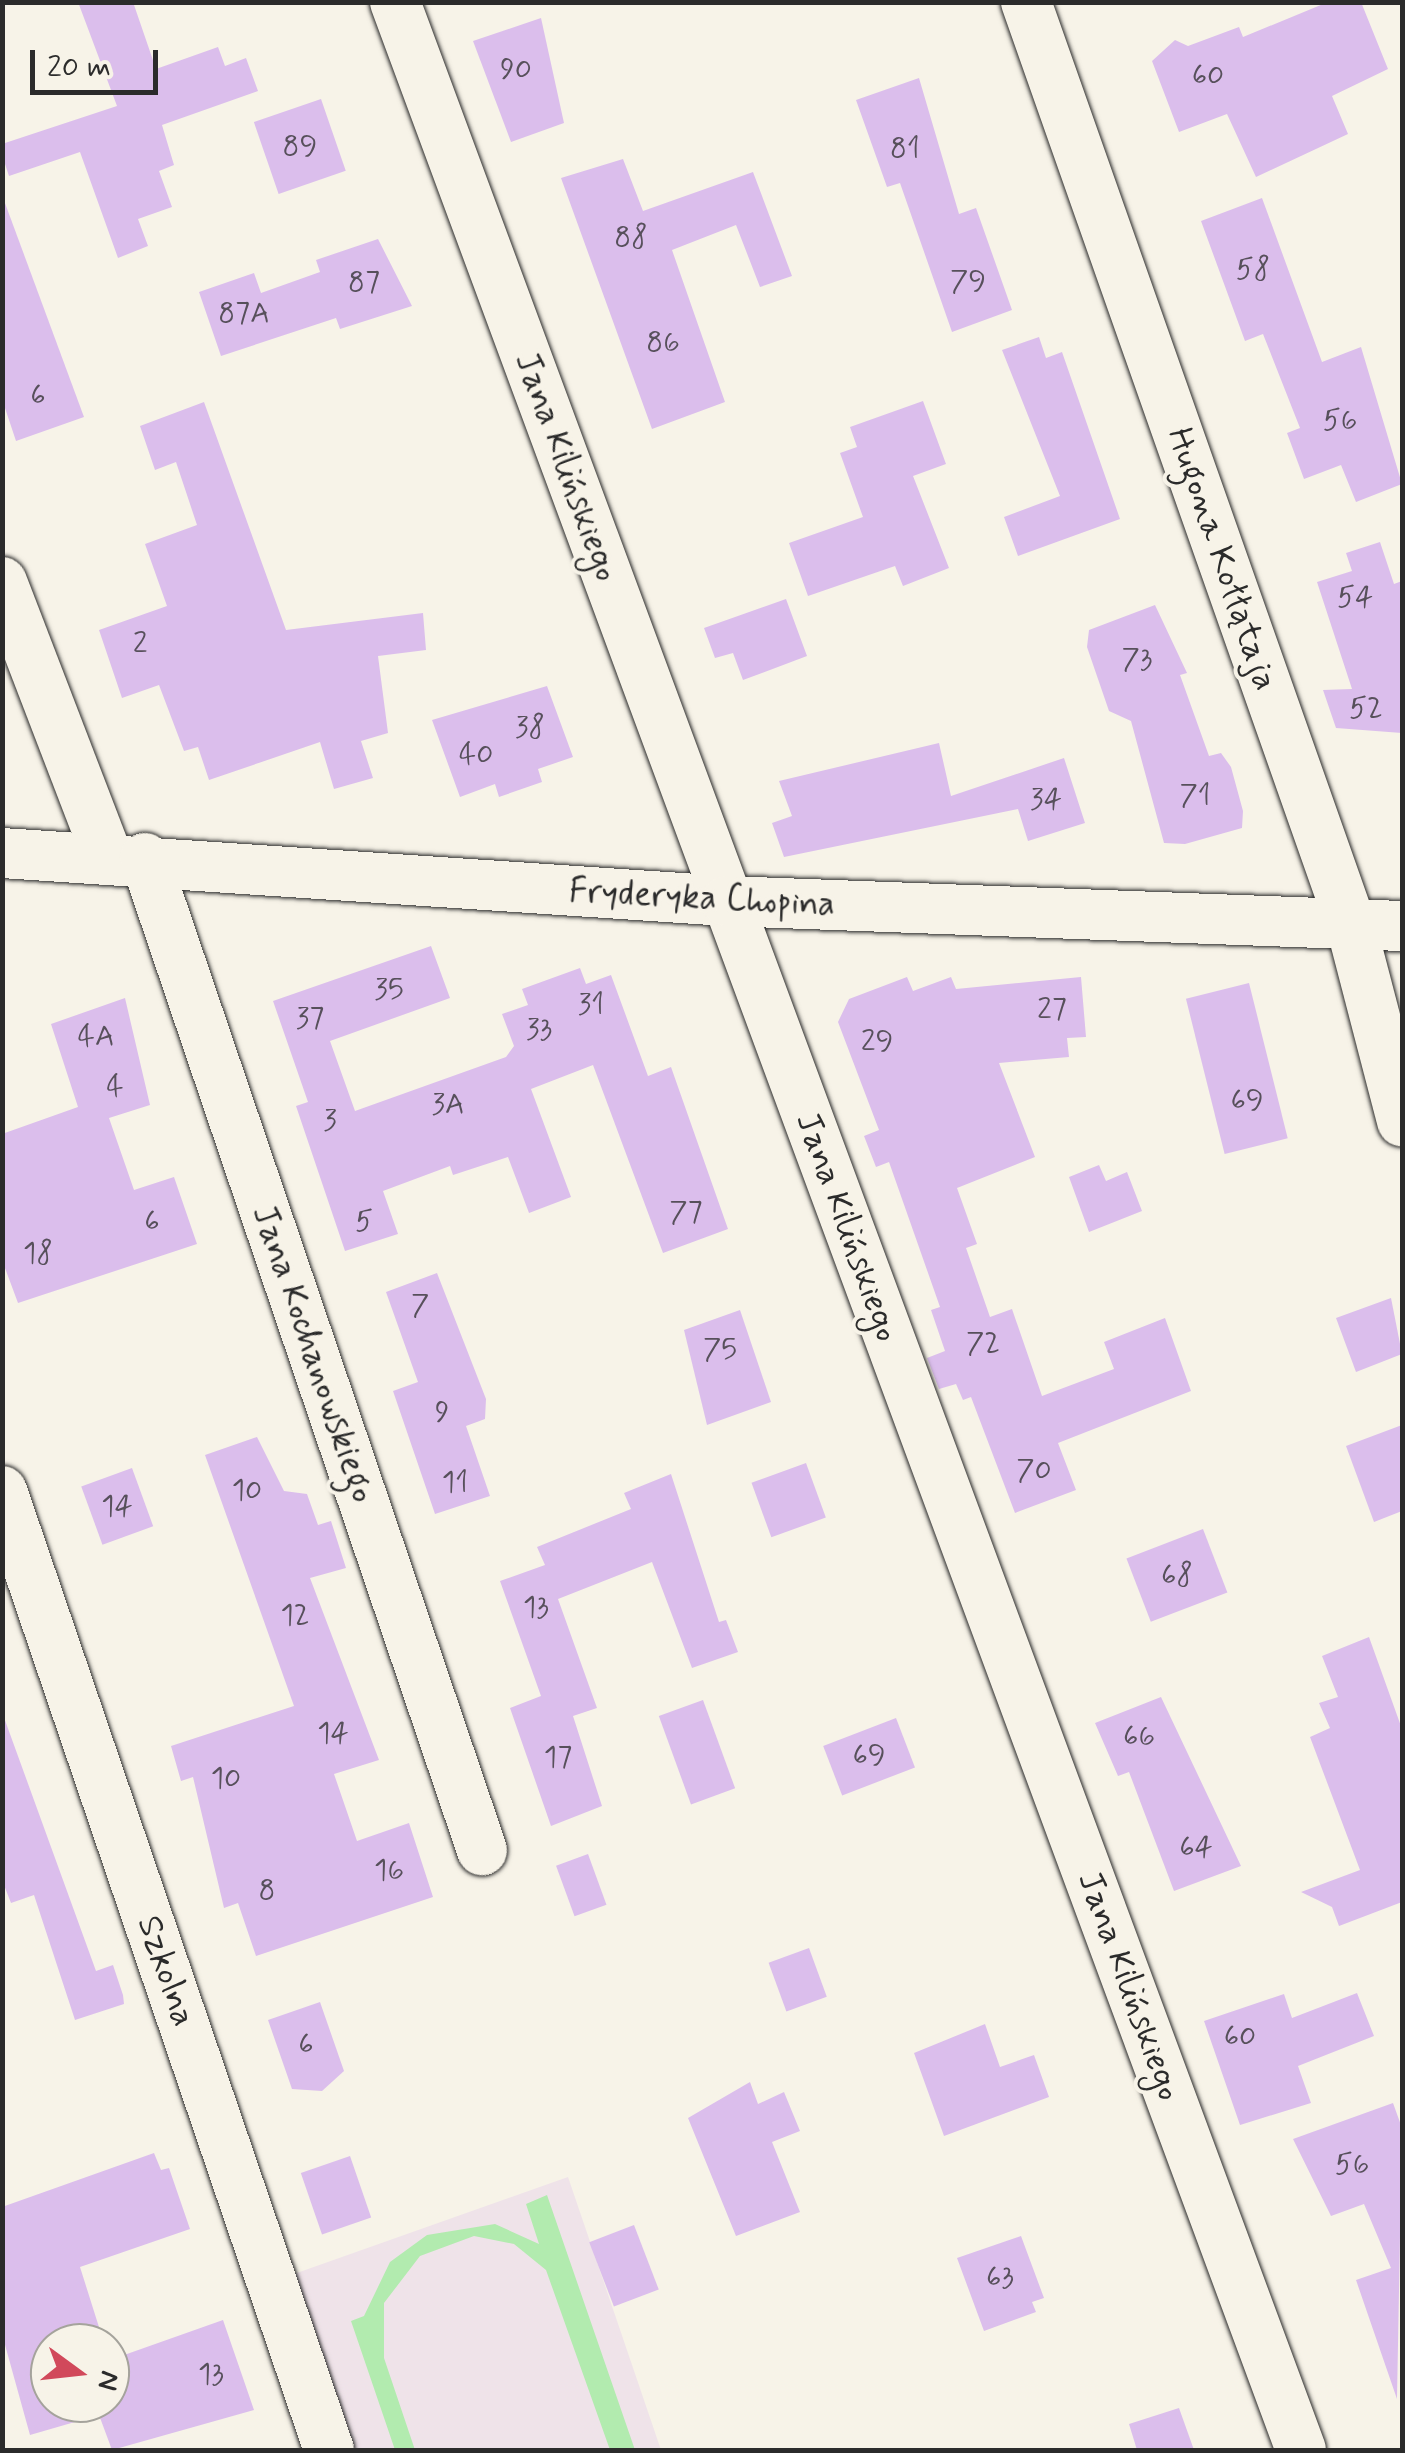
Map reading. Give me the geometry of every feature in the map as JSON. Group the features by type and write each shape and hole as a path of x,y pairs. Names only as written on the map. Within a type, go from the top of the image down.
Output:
{"street":[{"name":"Jana Kilińskiego","path":"394,2 1301,2450"},
{"name":"Hugona Kołłątaja","path":"1026,2 1351,925 1402,1121"},
{"name":"Jana Kochanowskiego","path":"2,582 126,858 482,1850"},
{"name":"Fryderyka Chopina","path":"2,852 726,902 1402,926"},
{"name":"Szkolna","path":"2,1492 328,2450"}],"shaded area":[{"path":"568,2177 661,2450 355,2450 294,2274"}],"green space":[{"path":"547,2195 635,2450 610,2450 546,2270 514,2244 474,2236 420,2256 384,2303 384,2358 415,2450 395,2450 351,2321 364,2316 390,2262 427,2235 495,2224 539,2244 526,2204"}],"building":[{"path":"78,2 133,2 156,69 218,47 225,66 246,58 258,91 162,125 174,165 159,171 172,207 138,219 148,246 118,258 80,152 9,176 2,155 2,144 117,106"},
{"path":"1328,2 1361,2 1388,69 1332,96 1348,134 1256,177 1227,114 1179,132 1152,61 1175,40 1188,46 1239,27 1243,37"},
{"path":"541,18 564,123 511,142 473,41"},
{"path":"919,78 959,214 976,208 1012,310 952,332 900,183 887,187 856,100"},
{"path":"321,99 346,171 279,194 254,122"},
{"path":"623,159 643,211 753,172 792,276 760,287 736,225 672,250 725,402 652,429 561,178"},
{"path":"2,195 84,417 16,441 2,399"},
{"path":"1262,198 1322,362 1361,347 1402,484 1356,502 1341,465 1304,479 1287,433 1300,428 1263,334 1245,341 1201,221"},
{"path":"378,239 412,306 340,329 336,318 221,356 199,292 254,273 261,293 320,272 316,260"},
{"path":"1039,337 1046,358 1062,352 1120,519 1018,556 1004,517 1060,496 1002,350"},
{"path":"923,401 946,464 913,476 949,568 903,586 895,566 808,596 789,543 863,517 840,453 857,447 850,427"},
{"path":"204,402 286,630 423,613 426,650 378,656 388,733 361,741 373,778 334,789 320,742 209,780 198,747 184,751 159,685 122,698 99,630 167,606 145,544 197,525 176,462 155,470 140,426"},
{"path":"1380,542 1394,584 1402,581 1402,733 1336,728 1323,690 1352,689 1317,582 1352,571 1346,553"},
{"path":"786,599 807,656 743,680 733,653 715,658 704,628"},
{"path":"1155,605 1187,673 1180,675 1209,756 1221,753 1231,767 1243,811 1242,828 1185,844 1164,843 1131,721 1109,711 1087,647 1089,630"},
{"path":"547,686 573,757 538,769 542,782 499,797 495,784 460,797 432,720"},
{"path":"939,743 951,796 1064,758 1085,823 1028,841 1018,809 784,857 772,823 792,816 779,781"},
{"path":"431,946 450,998 330,1041 355,1111 506,1057 514,1046 502,1014 528,1005 522,989 580,968 586,984 611,975 648,1076 671,1067 728,1229 663,1253 593,1065 531,1089 571,1197 529,1213 508,1157 453,1175 450,1166 383,1191 398,1234 345,1251 296,1106 308,1102 273,1001"},
{"path":"907,977 913,991 951,977 956,989 1081,977 1086,1037 1067,1038 1069,1057 999,1063 1035,1157 957,1188 977,1244 966,1248 990,1317 1012,1309 1042,1396 1114,1369 1104,1342 1165,1318 1191,1391 1058,1443 1076,1490 1015,1513 971,1397 963,1400 956,1384 939,1389 927,1358 945,1351 931,1310 940,1307 889,1162 876,1167 864,1136 879,1130 838,1022 849,999"},
{"path":"1249,983 1288,1138 1225,1154 1186,999"},
{"path":"125,998 150,1105 109,1118 134,1190 174,1177 197,1244 18,1303 2,1260 2,1134 78,1107 51,1024"},
{"path":"1099,1165 1106,1181 1127,1172 1142,1211 1089,1232 1069,1177"},
{"path":"437,1273 486,1399 485,1419 466,1426 490,1496 435,1514 393,1391 418,1382 386,1292"},
{"path":"1391,1298 1402,1354 1356,1372 1336,1318"},
{"path":"740,1310 771,1402 707,1425 684,1330"},
{"path":"1402,1425 1402,1511 1374,1522 1346,1446"},
{"path":"257,1437 284,1491 307,1494 318,1525 331,1521 346,1568 310,1578 379,1760 334,1774 357,1841 409,1823 433,1897 256,1956 238,1903 224,1908 193,1777 181,1781 171,1746 294,1706 205,1455"},
{"path":"806,1463 826,1518 771,1537 751,1483"},
{"path":"132,1468 153,1526 102,1545 81,1486"},
{"path":"671,1474 719,1622 726,1620 738,1652 692,1668 652,1562 558,1599 597,1708 573,1716 602,1806 551,1826 510,1708 541,1696 500,1581 545,1565 537,1547 631,1509 624,1493"},
{"path":"1203,1529 1227,1592 1151,1622 1126,1558"},
{"path":"1369,1637 1402,1729 1402,1902 1339,1926 1332,1907 1301,1892 1360,1870 1310,1737 1330,1728 1319,1703 1338,1697 1322,1656"},
{"path":"1161,1697 1241,1866 1174,1891 1129,1772 1118,1776 1095,1723"},
{"path":"703,1700 735,1788 691,1804 659,1716"},
{"path":"2,1712 96,1971 113,1965 123,1995 124,2004 75,2020 34,1895 11,1903 2,1880"},
{"path":"896,1718 915,1767 842,1795 823,1746"},
{"path":"588,1854 606,1905 575,1916 556,1866"},
{"path":"809,1948 827,1997 786,2012 769,1963"},
{"path":"1357,1993 1374,2036 1298,2066 1311,2103 1240,2125 1204,2021 1284,1994 1292,2018"},
{"path":"320,2002 344,2071 322,2091 292,2089 268,2020"},
{"path":"985,2024 1000,2067 1034,2055 1049,2097 944,2136 914,2053"},
{"path":"750,2082 758,2104 784,2092 800,2131 772,2142 800,2212 736,2236 688,2118"},
{"path":"1393,2103 1402,2128 1397,2399 1356,2280 1391,2268 1364,2204 1331,2216 1293,2139"},
{"path":"154,2153 161,2170 169,2168 190,2229 80,2267 98,2323 30,2323 30,2423 71,2423 30,2435 2,2334 2,2207"},
{"path":"350,2156 371,2217 322,2234 301,2173"},
{"path":"634,2225 659,2289 614,2307 589,2242"},
{"path":"1021,2236 1044,2298 1032,2302 1036,2312 984,2331 957,2258"},
{"path":"223,2320 254,2410 112,2450 102,2423 130,2423 130,2353"},
{"path":"1179,2408 1194,2450 1137,2450 1129,2424"}]}
